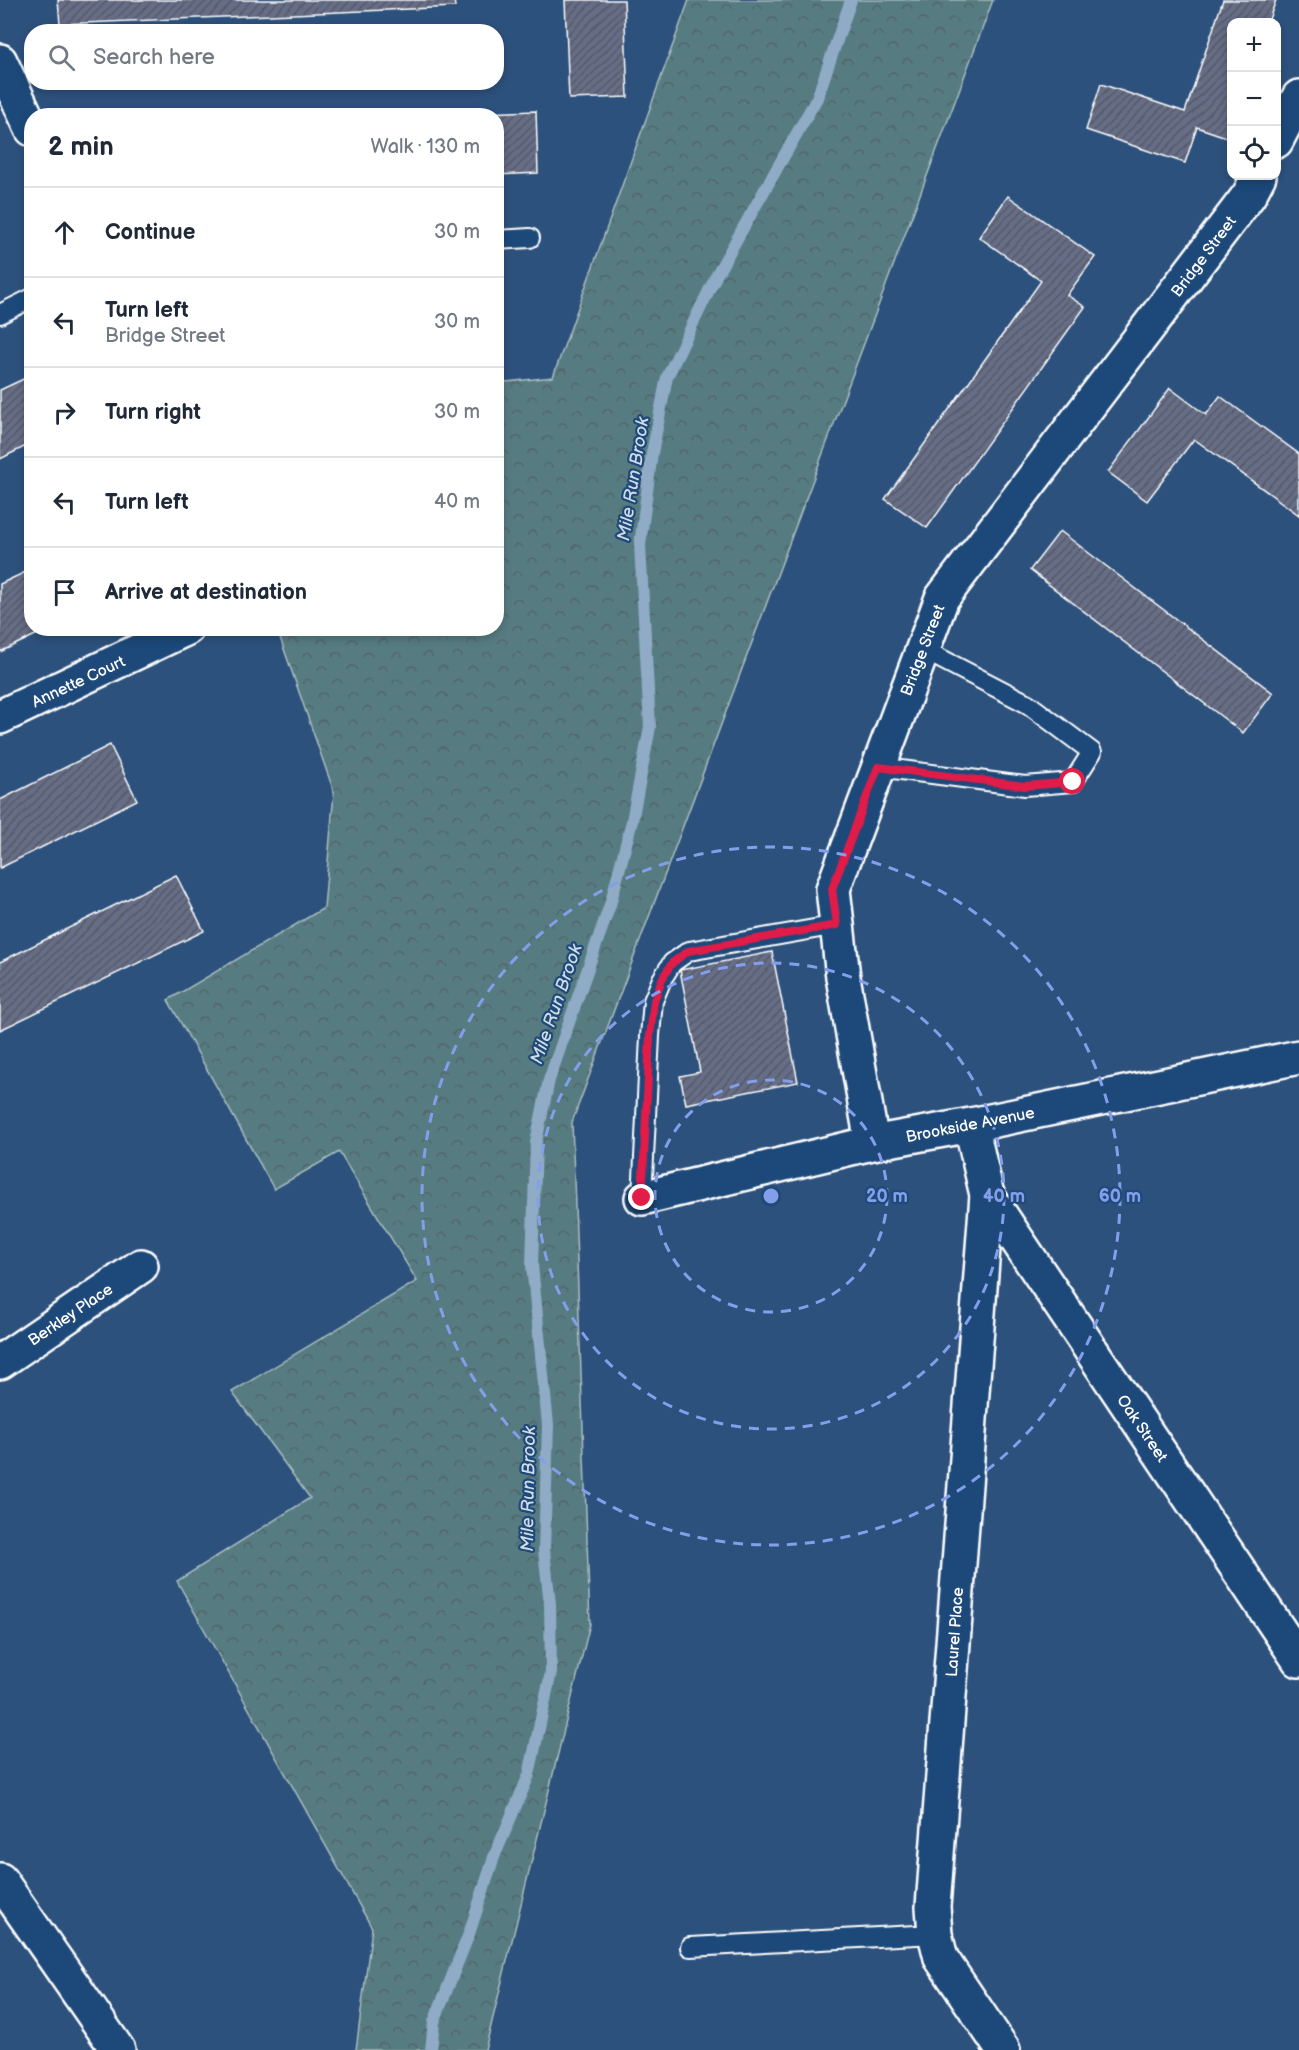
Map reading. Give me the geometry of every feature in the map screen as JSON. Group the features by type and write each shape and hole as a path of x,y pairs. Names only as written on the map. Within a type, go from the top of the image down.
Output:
{"street":[{"path":"0,61 24,112"},
{"path":"1281,131 1299,97"},
{"name":"Bridge Street","path":"872,1143 843,977 832,889 942,598 1242,204 1257,180"},
{"name":"Annette Court","path":"0,717 171,636"},
{"name":"Brookside Avenue","path":"642,1198 872,1143 971,1125 1299,1057"},
{"path":"971,1125 987,1195"},
{"name":"Oak Street","path":"987,1195 1299,1660"},
{"name":"Laurel Place","path":"987,1195 933,1907 935,1934 941,1958 1002,2050"},
{"name":"Berkley Place","path":"0,1362 141,1266"},
{"path":"0,1880 118,2050"}],"lane":[{"path":"504,240 530,238"},
{"path":"0,314 24,302"},
{"path":"878,767 1025,786 1073,782 1092,752 1028,704 922,649"},
{"path":"642,1198 650,1036 654,1001 662,979 672,963 688,951 837,925"},
{"path":"690,1947 935,1934"}],"green space":[{"path":"689,0 993,0 572,1122 590,1624 485,2050 356,2050 372,1928 177,1581 310,1498 232,1392 417,1281 339,1152 274,1189 168,1000 324,908 334,792 279,636 504,636 504,382 553,377"}],"building":[{"path":"58,0 454,0 455,7 60,24"},
{"path":"565,0 624,0 628,97 569,99"},
{"path":"1223,0 1276,0 1269,18 1227,18 1227,137 1197,127 1185,163 1086,130 1101,84 1185,112"},
{"path":"536,111 538,173 504,175 504,112"},
{"path":"1008,196 1095,257 1067,295 1085,307 927,528 885,499 1041,281 979,237"},
{"path":"24,379 24,447 0,459 0,390"},
{"path":"1170,388 1206,415 1220,396 1299,454 1299,515 1194,439 1147,501 1108,472"},
{"path":"1060,531 1273,693 1243,733 1030,570"},
{"path":"24,573 24,636 33,636 0,652 0,584"},
{"path":"110,745 137,800 0,868 0,800"},
{"path":"176,875 204,931 0,1030 0,962"},
{"path":"772,952 798,1082 686,1104 680,1076 700,1072 680,970"}],"waterway":[{"name":"Mile Run Brook","path":"431,2050 434,2022 469,1934 494,1857 529,1775 551,1672 550,1604 544,1550 548,1425 532,1265 536,1142 549,1080 610,905 632,821 650,727 640,545 652,453 667,377 717,274 817,98 851,0"}],"route":[{"path":"642,1198 650,1036 654,1001 662,979 672,963 688,951 837,925 832,889 878,767 1025,786 1073,782"}]}
